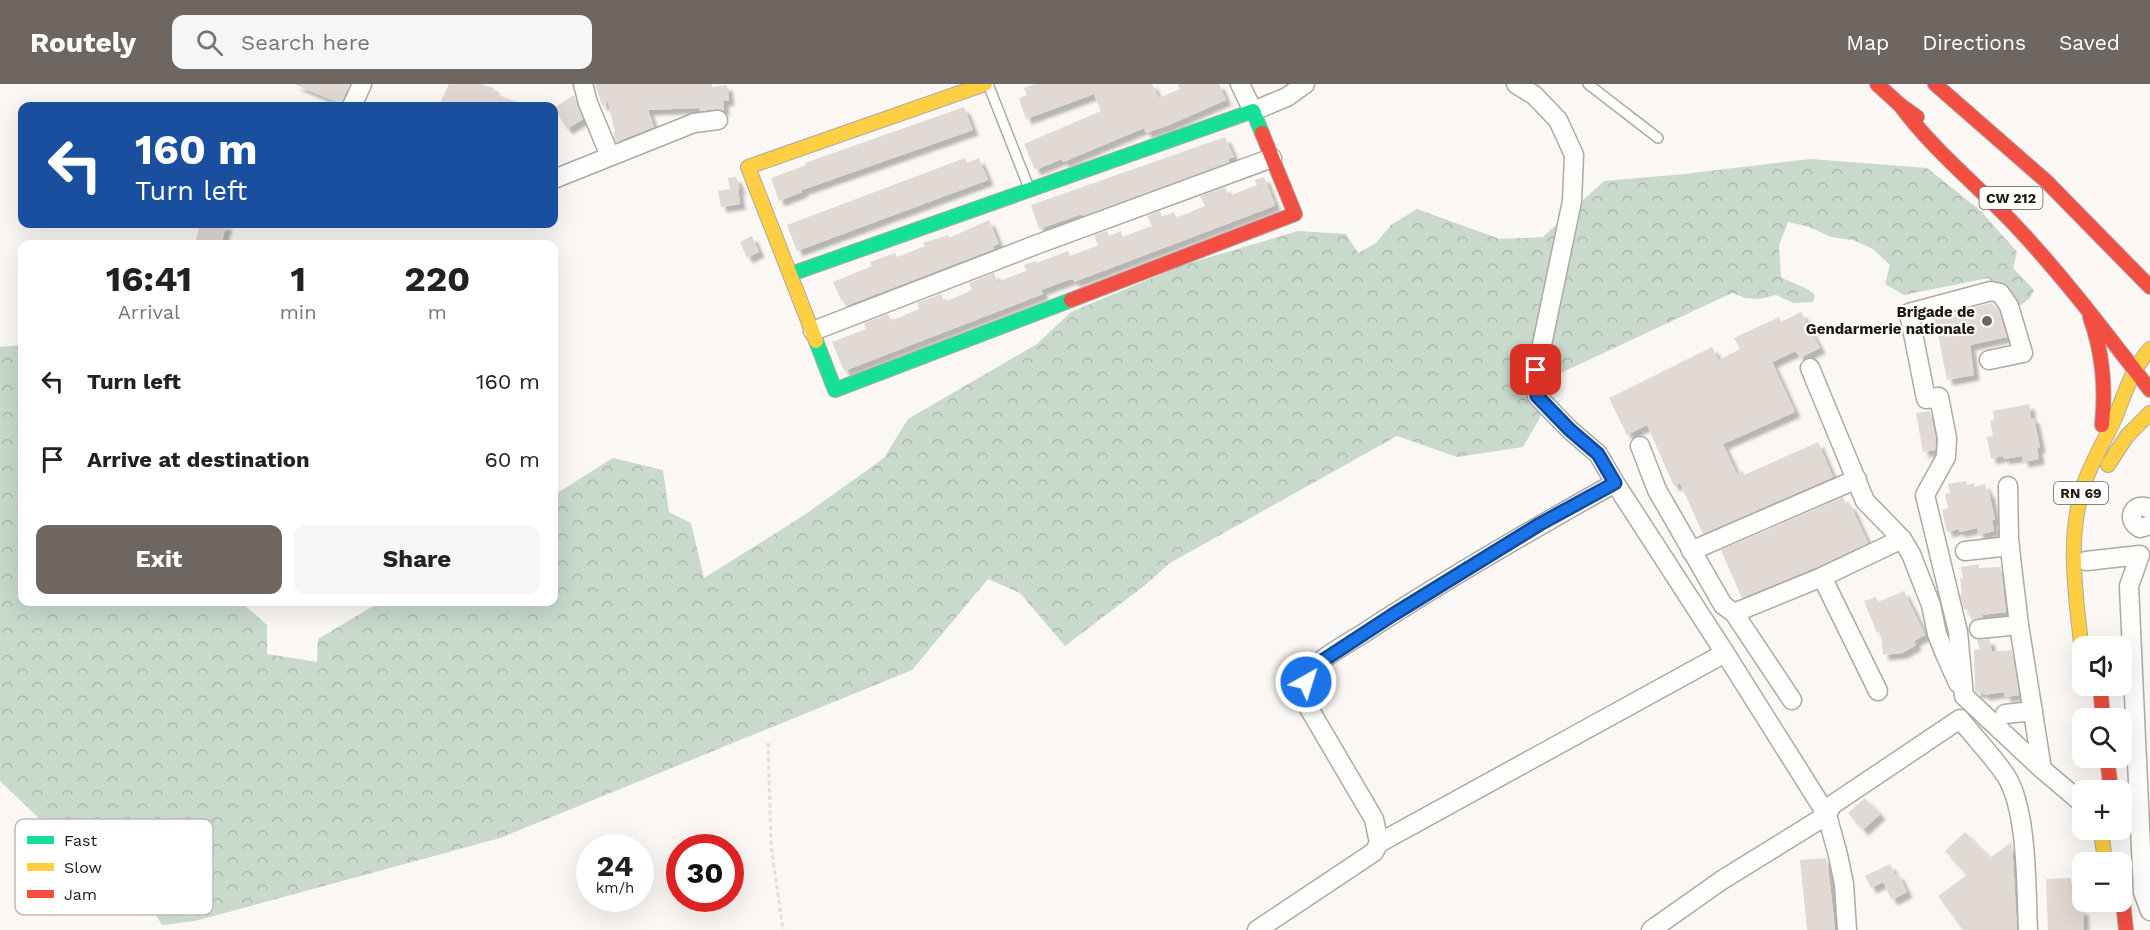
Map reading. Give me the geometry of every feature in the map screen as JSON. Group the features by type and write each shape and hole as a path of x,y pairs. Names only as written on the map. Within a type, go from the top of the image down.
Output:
{"main road":[{"path":"791,274 1252,111 1295,214 835,390 748,167 987,84"},
{"path":"1877,84 1900,105 1927,138 2045,257 2150,390"},
{"name":"CW 212","path":"1935,84 2039,174 2100,232 2150,287"},
{"path":"1900,105 1924,121 1967,159"},
{"path":"2089,289 2123,334"},
{"path":"2087,309 2101,353 2105,388 2103,423 2090,467"},
{"name":"RN 69","path":"2080,636 2072,546 2078,506 2090,467 2115,417 2134,371 2143,355 2150,349"},
{"path":"2104,477 2120,446 2136,424 2150,413"},
{"path":"2120,446 2150,435"},
{"path":"2090,520 2086,561 2091,604"},
{"path":"2116,840 2118,852"},
{"path":"2110,912 2113,930"},
{"path":"2124,912 2126,930"}],"street":[{"path":"353,102 362,84"},
{"path":"583,84 610,156"},
{"path":"1240,84 1252,111 1287,97 1305,84"},
{"path":"1516,84 1534,95 1558,120 1574,155 1572,201 1534,382 1537,396 1570,430 1598,454 1827,815 1844,884 1847,930"},
{"path":"558,177 694,123 718,120"},
{"path":"813,331 1038,244 1272,158"},
{"path":"1964,696 1958,632 1925,495 1946,457 1947,438 1939,397 1926,399 1909,313 1991,291 2000,293 2009,306 2023,353 1989,360"},
{"path":"1810,368 1865,501 1902,539 1917,567 1931,605 1937,634 1964,696 2072,794"},
{"path":"1640,446 1657,490 1691,552 1723,605 1734,613 1792,700"},
{"path":"1691,552 1857,479"},
{"path":"1379,843 1374,819 1307,705 1306,682 1316,665 1531,530 1615,483"},
{"path":"2008,486 2010,546 2019,625 2042,769"},
{"path":"2150,509 2145,506 2138,507 2131,518 2134,525 2145,527 2140,555 2129,586 2145,801 2143,892 2150,911"},
{"path":"1734,613 1822,577 1902,539"},
{"path":"1965,551 2010,546"},
{"path":"2086,561 2140,555"},
{"path":"2140,555 2150,576"},
{"path":"1822,577 1878,691"},
{"path":"1979,629 2019,625"},
{"path":"1257,930 1374,852 1379,843 1725,653"},
{"path":"2006,714 2033,711"},
{"path":"1651,930 1722,880 1827,815 1832,805 1960,719 2007,778 2014,796 2023,835 2028,930"}],"lane":[{"path":"987,84 1029,188"},
{"path":"1588,84 1658,138"}],"path":[{"path":"768,743 771,845 783,930"}],"green space":[{"path":"1810,159 1927,168 1981,211 2017,252 2013,268 2034,290 2030,298 2021,305 2009,299 1988,278 1904,295 1885,284 1890,265 1873,249 1853,240 1831,237 1809,227 1788,222 1779,245 1781,277 1812,292 1815,295 1813,302 1794,303 1776,295 1759,299 1745,298 1732,293 1550,378 1545,409 1523,447 1457,457 1397,436 1170,563 1144,586 1065,646 1020,593 988,579 912,670 500,838 195,921 162,925 156,915 213,915 213,819 40,819 0,781 0,347 18,345 18,606 246,606 267,625 267,654 317,662 318,639 373,606 558,606 558,492 613,458 663,470 669,512 691,523 704,578 803,516 884,458 908,419 1037,344 1071,312 1183,265 1298,231 1346,234 1358,253 1376,243 1391,225 1417,209 1500,239 1543,237 1604,181"}],"building":[{"path":"294,84 350,84 342,102 336,102"},
{"path":"449,84 481,84 494,88 493,93 517,102 441,102"},
{"path":"595,84 712,84 712,87 727,85 729,100 723,101 724,111 717,109 700,111 699,108 648,110 654,127 616,142 608,102 602,106"},
{"path":"1036,84 1152,84 1159,98 1180,89 1178,84 1219,84 1226,100 1169,125 1146,133 1144,128 1063,162 1062,159 1035,170 1024,144 1101,111 1094,94 1026,119 1019,98 1027,95 1024,88"},
{"path":"574,95 583,119 567,129 558,114 558,105"},
{"path":"964,107 973,130 802,190 802,192 779,201 771,178 806,165 805,163"},
{"path":"1225,137 1234,157 1228,159 1229,162 1083,216 1082,214 1039,229 1031,205"},
{"path":"965,158 967,163 979,158 988,180 797,251 787,225"},
{"path":"736,177 740,189 738,189 740,204 721,207 718,191 730,189 728,178"},
{"path":"1264,177 1274,206 1074,282 1073,279 1068,280 1041,290 1043,294 844,371 832,342 866,329 864,323 888,314 891,321 919,309 917,303 941,294 944,302 972,290 969,283 994,273 997,282 1026,271 1024,265 1036,261 1037,263 1068,251 1070,256 1094,247 1098,245 1094,235 1107,231 1109,236 1121,231 1123,237 1152,226 1147,216 1160,211 1162,217 1174,212 1176,217 1181,216 1205,206 1200,196 1225,187 1229,196 1257,185 1255,180"},
{"path":"989,220 999,244 993,246 994,249 848,305 846,300 842,302 833,282 872,266 870,262 895,253 897,257 925,246 923,243 948,235 949,238"},
{"path":"199,228 226,228 222,240 196,240"},
{"path":"752,236 759,252 747,258 740,242"},
{"path":"1991,303 1999,311 2007,337 1970,345 1974,375 1947,380 1935,318"},
{"path":"1801,312 1820,348 1800,358 1796,351 1772,362 1795,412 1723,444 1737,474 1743,471 1744,475 1818,442 1833,477 1703,534 1680,483 1674,486 1647,425 1627,435 1609,398 1712,347 1719,360 1740,349 1734,338 1779,317 1781,322"},
{"path":"2029,404 2040,447 2037,448 2039,459 2023,462 2022,456 2004,459 2003,456 1991,459 1987,437 1993,436 1990,421 1994,420 1993,411"},
{"path":"1930,411 1936,439 1935,450 1923,452 1916,413"},
{"path":"1966,481 1967,485 1974,483 1974,487 1985,484 1989,491 1995,520 1992,520 1994,531 1978,535 1977,528 1947,532 1942,510 1948,508 1945,494 1950,493 1948,484"},
{"path":"1843,497 1846,505 1850,504 1868,543 1742,598 1721,550"},
{"path":"1979,564 1979,568 2001,567 2006,612 1982,615 1983,617 1972,621 1968,609 1964,610 1960,594 1962,594 1960,578 1963,578 1961,567"},
{"path":"1904,591 1925,635 1914,641 1916,645 1902,653 1883,655 1881,631 1877,633 1864,601 1876,597 1878,602"},
{"path":"1989,639 1992,652 2012,650 2019,695 2005,697 2004,692 1983,695 1983,692 1975,691 1974,650 1980,649 1977,640"},
{"path":"1865,798 1880,814 1863,830 1848,813"},
{"path":"1965,832 1990,858 2012,842 2017,930 1963,930 1938,896 1967,875 1945,851"},
{"path":"1827,858 1835,930 1807,930 1800,860"},
{"path":"1890,864 1907,892 1892,900 1883,882 1871,888 1865,876"},
{"path":"2071,878 2072,912 2083,912 2084,930 2048,930 2046,879"}],"traffic: fast":[{"path":"791,274 1253,111 1262,133"},
{"path":"816,341 835,390 1071,300"}],"traffic: slow":[{"path":"816,341 748,167 985,84"},
{"path":"2080,636 2074,568 2078,505 2087,475 2138,365 2150,349"},
{"path":"2108,465 2127,436 2150,413"},
{"path":"2102,840 2104,852"}],"traffic: jam":[{"path":"1877,84 1917,117"},
{"path":"1935,84 2046,181 2150,287"},
{"path":"1900,105 1941,152 2000,209 2050,264 2150,390"},
{"path":"1071,300 1295,214 1262,133"},
{"path":"2090,317 2098,344 2102,370 2104,397 2102,425"},
{"path":"2101,696 2102,708"},
{"path":"2108,768 2110,780"},
{"path":"2124,912 2126,930"}],"place":[{"name":"Brigade de Gendarmerie nationale","path":"1987,321"}],"route":[{"path":"1306,682 1316,665 1394,614 1540,524 1615,483 1598,454 1570,430 1537,396 1534,382 1536,370"}]}
